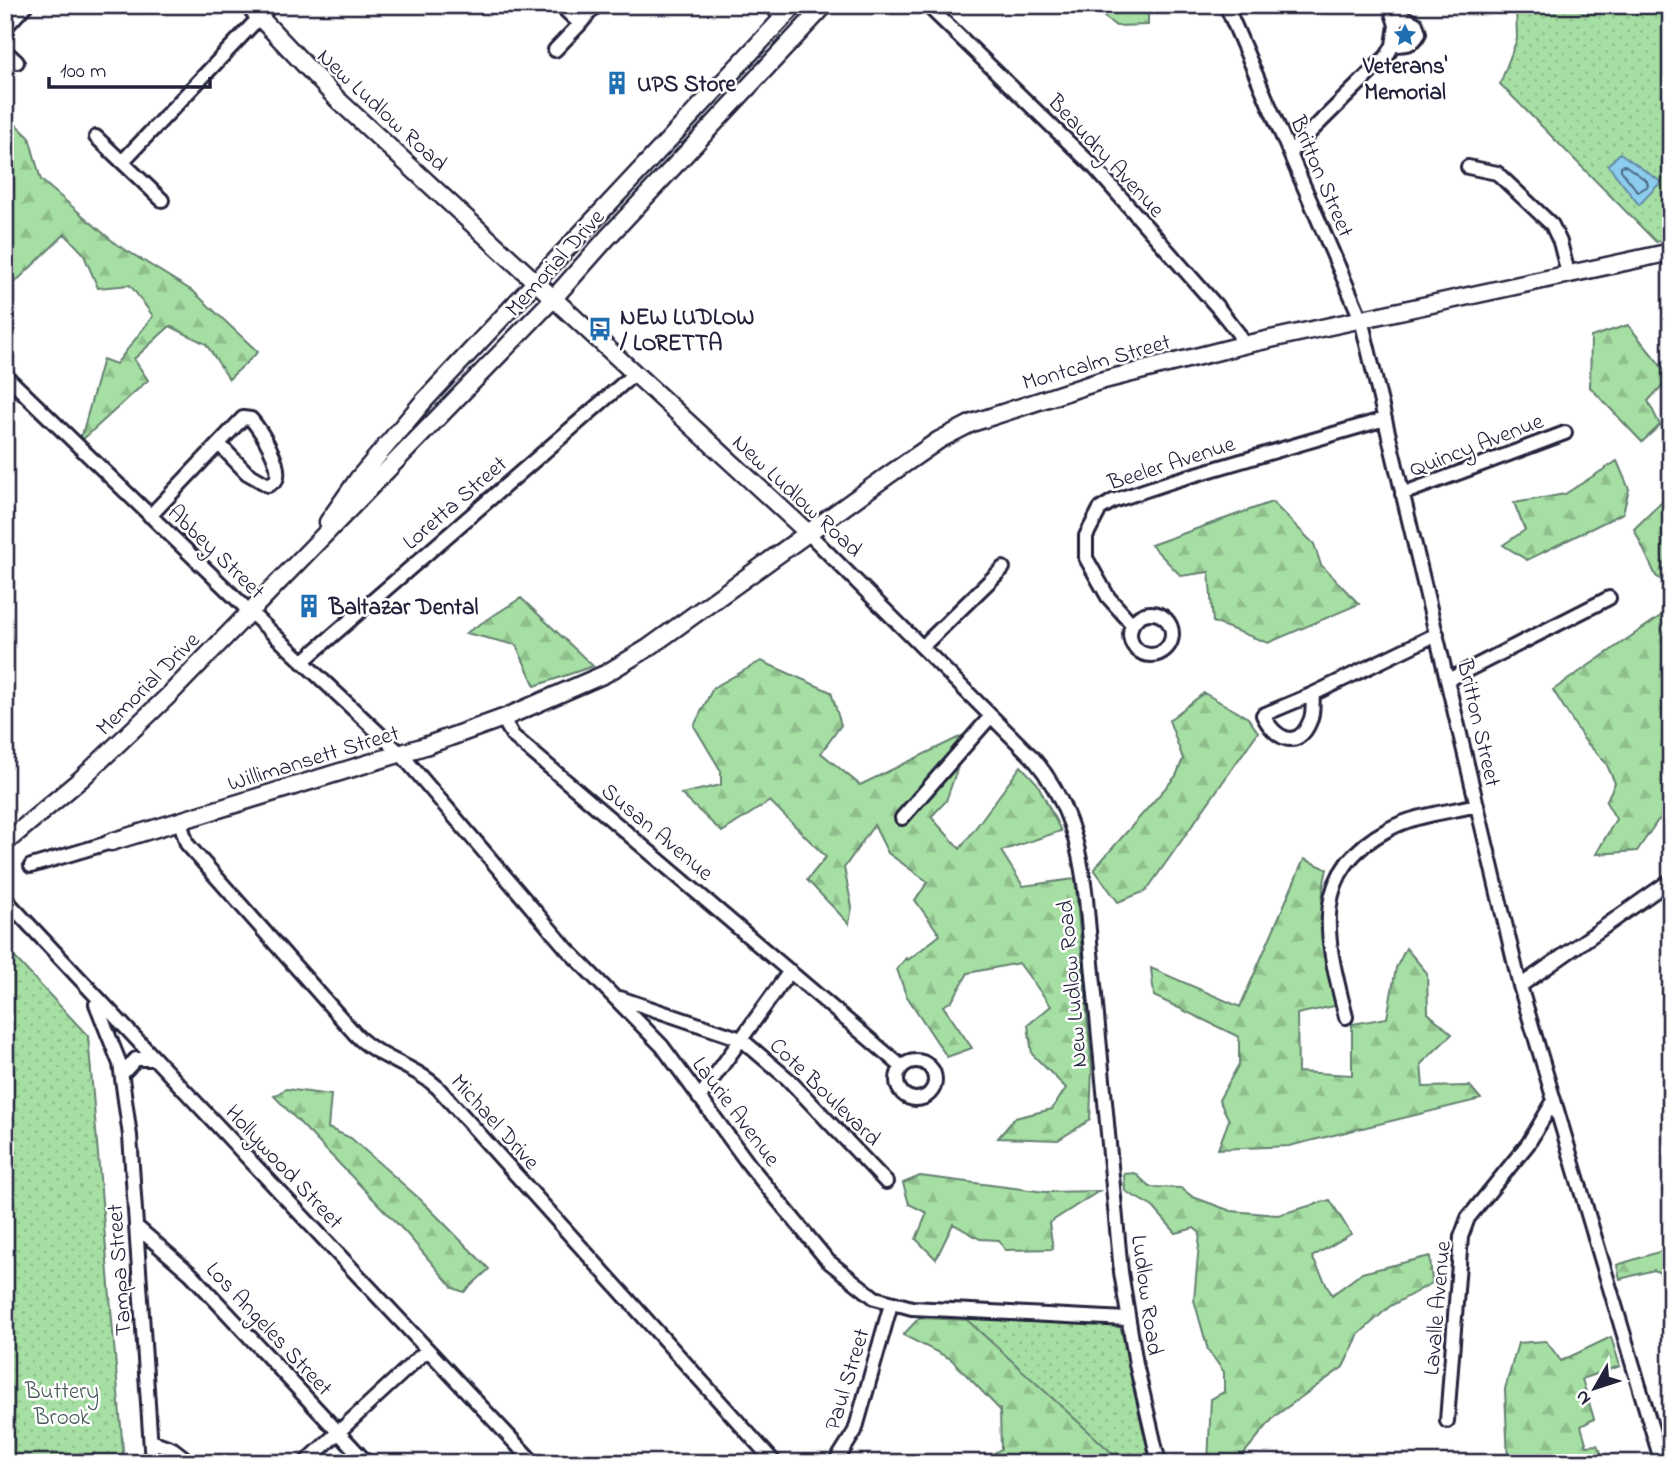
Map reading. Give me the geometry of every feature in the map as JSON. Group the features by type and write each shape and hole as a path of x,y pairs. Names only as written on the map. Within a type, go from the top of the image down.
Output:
{"main road":[{"name":"Memorial Drive","path":"314,548 339,506 379,453 795,5"},
{"name":"Memorial Drive","path":"5,843 120,743 314,548 553,299 825,5"},
{"name":"New Ludlow Road","path":"253,11 338,100 807,532"},
{"name":"Montcalm Street","path":"603,675 648,648 939,440 972,422 1100,381 1243,345 1567,273 1670,255"},
{"name":"Willimansett Street","path":"111,842 401,754 503,719 603,675"}],"street":[{"path":"5,29 26,5"},
{"path":"122,162 253,11 271,5"},
{"path":"561,5 580,24"},
{"path":"555,50 596,5"},
{"path":"770,5 783,18"},
{"name":"Beaudry Avenue","path":"927,5 1095,168 1219,309 1238,333 1243,345"},
{"name":"Britton Street","path":"1226,5 1361,319 1520,986 1553,1102 1622,1322 1661,1463"},
{"path":"1290,152 1387,56 1394,45 1396,24 1390,8"},
{"path":"1390,8 1416,24 1419,33 1410,44 1394,45"},
{"path":"5,51 17,62"},
{"path":"96,137 162,200"},
{"path":"1468,167 1497,173 1547,220 1560,242 1567,273"},
{"name":"Loretta Street","path":"302,662 634,374"},
{"name":"Abbey Street","path":"5,375 401,754"},
{"path":"150,516 243,418 251,419 278,470 276,480 268,485 257,481 219,444"},
{"name":"Beeler Avenue","path":"1132,624 1108,597 1086,558 1086,536 1100,509 1113,500 1172,481 1385,419"},
{"name":"Quincy Avenue","path":"1402,494 1565,433"},
{"name":"New Ludlow Road","path":"807,532 1046,774 1064,806 1077,844 1086,899 1108,1130"},
{"path":"922,647 1003,568"},
{"path":"1448,680 1609,598"},
{"path":"1313,694 1437,634"},
{"path":"902,818 991,716"},
{"name":"Susan Avenue","path":"503,719 513,736 902,1067"},
{"name":"Laurie Avenue","path":"401,754 567,949 662,1046 750,1166 828,1261 865,1292 891,1304 1127,1319"},
{"path":"1346,1017 1330,956 1331,888 1338,871 1388,829 1477,805"},
{"name":"Michael Drive","path":"180,822 187,844 356,1035 372,1049 420,1074 438,1088 775,1463"},
{"name":"Willimansett Street","path":"31,866 111,842"},
{"path":"1520,986 1671,880"},
{"name":"Hollywood Street","path":"5,899 534,1463"},
{"path":"699,1098 790,971"},
{"name":"Tampa Street","path":"82,984 103,1018 122,1074 137,1227 152,1463"},
{"name":"Cote Boulevard","path":"612,995 741,1039 788,1079 886,1182"},
{"path":"122,1074 136,1059 155,1059"},
{"name":"Lavalle Avenue","path":"1447,1421 1461,1237 1468,1218 1528,1144 1553,1102"},
{"name":"Ludlow Road","path":"1108,1130 1127,1319 1159,1463"},
{"name":"Los Angeles Street","path":"137,1227 191,1274 367,1463"},
{"name":"Paul Street","path":"835,1463 855,1431 891,1304"},
{"path":"305,1463 427,1350"},
{"path":"151,1441 173,1449 191,1463"}],"green space":[{"path":"1052,5 1148,5 1148,25 1116,26 1090,6 1071,13"},
{"path":"1516,5 1671,5 1671,239 1656,242 1500,84 1517,39"},
{"path":"7,116 29,137 41,180 116,244 194,292 258,352 229,379 206,344 170,326 134,359 148,380 80,442 103,359 116,364 153,316 130,285 98,288 83,253 65,234 5,292"},
{"path":"1628,325 1670,377 1648,401 1660,425 1642,442 1590,387 1591,337"},
{"path":"1617,461 1629,489 1623,513 1527,560 1503,545 1525,530 1514,503 1565,494"},
{"path":"1671,493 1671,587 1656,576 1634,529"},
{"path":"5,502 13,512 9,588 12,643 5,646"},
{"path":"1272,502 1314,544 1321,565 1359,604 1268,643 1213,622 1209,572 1181,576 1151,545"},
{"path":"521,598 593,666 535,686 516,645 466,633"},
{"path":"1671,609 1671,816 1658,820 1637,851 1596,854 1616,819 1606,802 1615,783 1606,763 1585,741 1553,690"},
{"path":"761,661 831,692 841,725 821,753 860,785 970,732 946,801 931,817 960,849 1021,766 1037,783 1061,831 1001,851 1023,886 1075,879 1092,1068 1090,1120 1058,1140 998,1138 1015,1118 1052,1109 1066,1088 1032,1054 1028,1025 1051,1006 1019,963 968,973 952,1001 943,1006 972,1048 947,1057 906,995 897,969 906,958 908,960 940,935 915,900 928,882 888,853 874,825 844,868 852,907 849,924 807,880 826,857 770,801 722,832 681,794 721,785 721,771 694,726 713,688"},
{"path":"1204,693 1248,718 1258,732 1146,891 1118,902 1094,869 1176,776 1183,759 1169,720"},
{"path":"1304,859 1327,869 1322,921 1326,955 1339,1005 1297,1014 1298,1072 1352,1075 1352,1024 1387,1018 1396,968 1406,948 1427,973 1428,1013 1452,1034 1421,1064 1423,1087 1470,1086 1481,1099 1289,1146 1218,1149 1229,1120 1219,1100 1239,1064 1239,1037 1154,996 1151,968 1240,1007"},
{"name":"Buttery Brook","path":"5,947 88,1036 124,1463 5,1463"},
{"path":"286,1089 331,1095 328,1128 351,1138 422,1201 489,1269 464,1292 453,1288 407,1234 274,1096"},
{"path":"1135,1173 1150,1187 1181,1188 1193,1197 1231,1211 1278,1215 1330,1200 1351,1234 1312,1257 1332,1295 1362,1273 1430,1256 1432,1283 1389,1307 1359,1334 1343,1367 1275,1416 1236,1463 1208,1463 1211,1399 1224,1392 1224,1372 1208,1350 1194,1300 1200,1233 1194,1228 1176,1233 1153,1207 1125,1191 1124,1174"},
{"path":"920,1176 1045,1192 1099,1191 1049,1223 1053,1249 1005,1250 999,1240 980,1239 953,1224 936,1259 916,1239 927,1213 909,1204 903,1183"},
{"path":"1671,1248 1671,1278 1654,1270 1620,1279 1617,1265"},
{"path":"919,1318 1120,1325 1151,1463 977,1463 1001,1449 1000,1410 951,1359 903,1335"},
{"path":"965,1318 1120,1325 1151,1463 1123,1463"},
{"path":"1611,1337 1620,1366 1582,1379 1594,1419 1581,1426 1587,1446 1597,1445 1607,1463 1508,1463 1505,1389 1518,1343 1546,1341 1561,1361"}],"water":[{"path":"1620,153 1661,182 1639,205 1608,165"}],"place":[{"name":"Veterans' Memorial","path":"1405,35"},
{"name":"UPS Store","path":"617,83"},
{"name":"NEW LUDLOW / LORETTA","path":"600,329"},
{"name":"Baltazar Dental","path":"309,606"}]}
